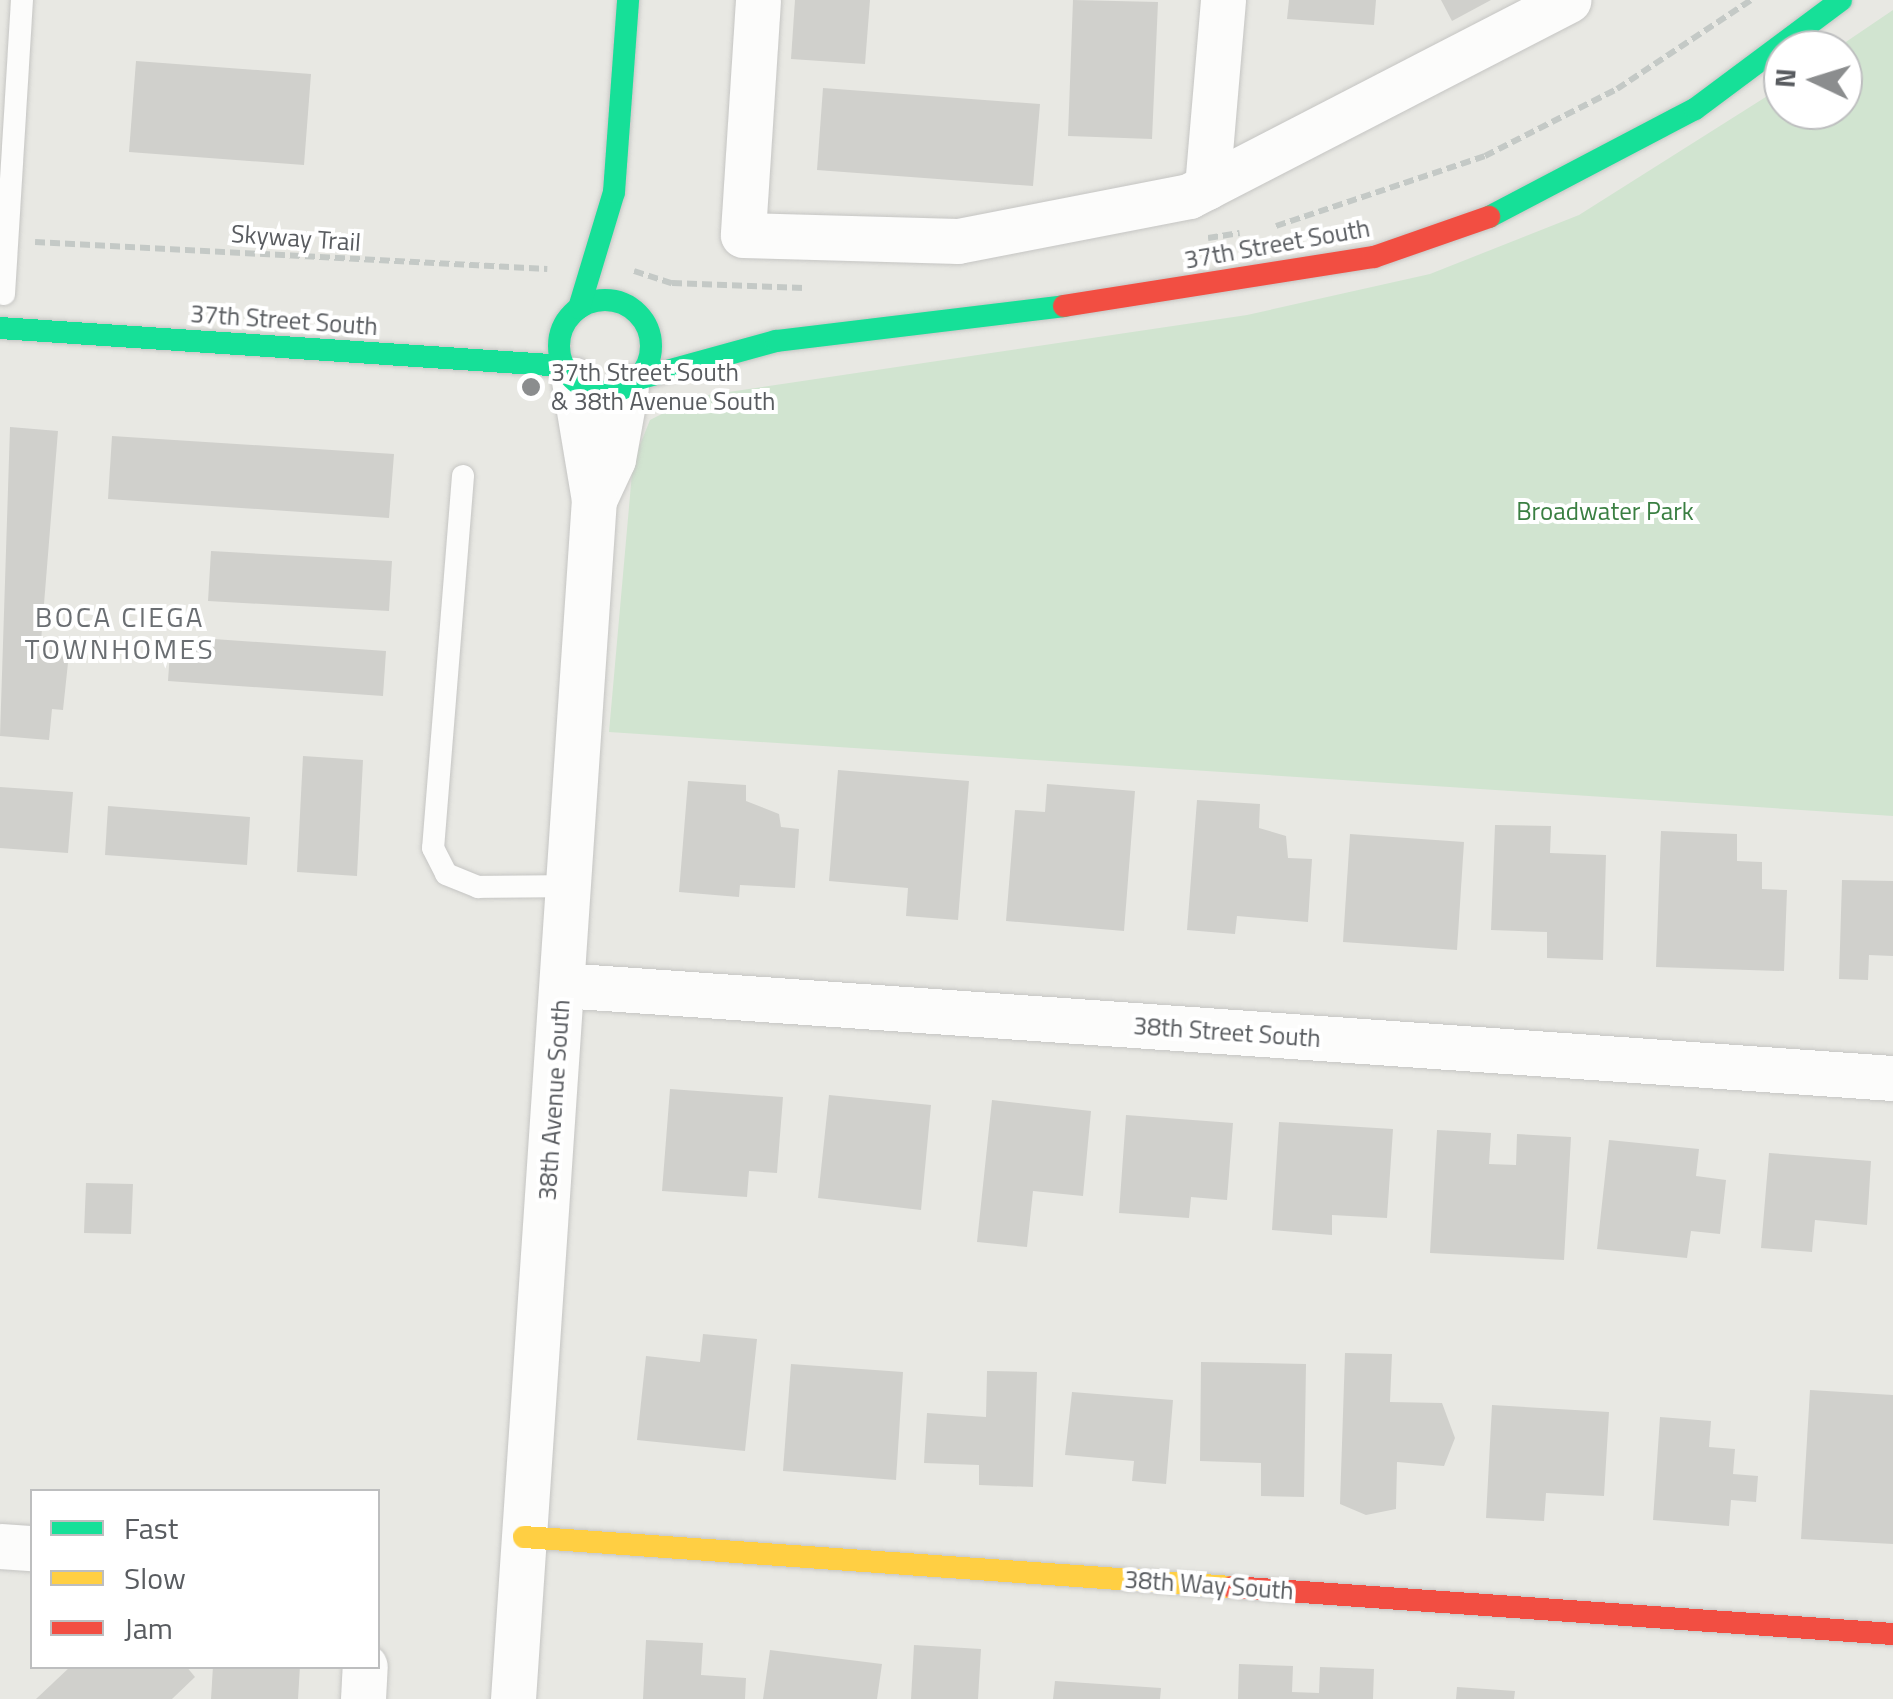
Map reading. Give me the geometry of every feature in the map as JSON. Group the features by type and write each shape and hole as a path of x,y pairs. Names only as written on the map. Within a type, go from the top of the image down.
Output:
{"street":[{"path":"614,192 632,309 651,352 632,383 597,392 569,373 561,332 580,308 614,192 628,0"},
{"path":"758,0 742,235 958,242 1208,187 1568,0"},
{"path":"1208,187 1222,0"},
{"name":"37th Street South","path":"632,383 776,342 1233,285 1374,257 1531,202 1695,109 1842,0"},
{"path":"580,308 609,300 680,321"},
{"name":"37th Street South","path":"0,328 569,373"},
{"path":"528,330 561,332"},
{"name":"37th Street South","path":"722,331 776,342"},
{"name":"38th Avenue South","path":"513,1699 594,500 569,373"},
{"name":"38th Avenue South","path":"594,500 613,459 632,383"},
{"name":"38th Street South","path":"562,985 1893,1078"},
{"name":"38th Way South","path":"524,1537 1893,1634"},
{"path":"0,1546 30,1548"},
{"path":"363,1699 365,1669"}],"lane":[{"path":"9,294 7,240 22,0"},
{"path":"463,476 432,848 446,874 478,887 570,886"}],"path":[{"name":"Skyway Trail","path":"7,240 590,268"}],"green space":[{"name":"Broadwater Park","path":"1893,10 1893,816 609,732 633,462 650,420 695,397 1247,315 1430,274 1579,215 1763,99 1763,130 1863,130 1863,30"}],"building":[{"path":"795,0 870,0 865,64 791,59"},
{"path":"1073,0 1158,2 1152,139 1068,136"},
{"path":"1289,0 1376,0 1374,25 1287,19"},
{"path":"1441,0 1491,0 1452,21"},
{"path":"136,61 311,74 304,165 129,152"},
{"path":"823,88 1040,104 1033,186 817,170"},
{"path":"10,427 58,431 41,641 70,644 63,710 52,709 49,740 0,736"},
{"path":"112,436 394,454 389,518 108,499"},
{"path":"211,551 392,561 389,611 208,601"},
{"path":"171,636 386,651 383,696 168,681"},
{"path":"303,756 363,760 357,876 297,872"},
{"path":"838,770 969,781 958,920 906,916 908,888 829,881"},
{"path":"688,781 746,785 746,801 779,814 781,827 799,829 795,888 740,885 739,897 679,892"},
{"path":"1047,784 1135,791 1124,931 1006,921 1015,810 1045,812"},
{"path":"0,787 73,792 68,853 0,848"},
{"path":"1197,800 1260,804 1259,828 1286,836 1288,858 1312,859 1308,922 1237,916 1235,934 1187,930"},
{"path":"108,806 250,817 247,865 105,855"},
{"path":"1495,825 1551,826 1550,853 1606,855 1603,960 1547,958 1547,932 1491,930"},
{"path":"1661,831 1737,834 1737,861 1762,862 1762,889 1787,890 1784,971 1656,967"},
{"path":"1350,834 1464,842 1457,950 1343,942"},
{"path":"1842,880 1893,881 1893,956 1869,955 1868,980 1839,979"},
{"path":"670,1089 783,1097 777,1173 749,1171 747,1197 662,1191"},
{"path":"829,1095 931,1105 921,1210 818,1198"},
{"path":"992,1100 1091,1111 1083,1196 1033,1191 1027,1247 977,1242"},
{"path":"1126,1115 1233,1123 1227,1200 1191,1197 1189,1218 1119,1213"},
{"path":"1279,1122 1393,1129 1387,1218 1332,1215 1332,1235 1272,1230"},
{"path":"1437,1130 1491,1133 1489,1164 1516,1165 1517,1134 1571,1137 1564,1260 1430,1253"},
{"path":"1609,1140 1699,1149 1696,1176 1726,1180 1720,1234 1691,1231 1687,1258 1597,1249"},
{"path":"1769,1153 1871,1161 1867,1225 1815,1220 1812,1252 1761,1248"},
{"path":"86,1183 133,1184 131,1234 84,1233"},
{"path":"703,1334 757,1339 745,1451 637,1440 646,1356 700,1362"},
{"path":"1345,1353 1392,1354 1390,1402 1442,1403 1455,1438 1444,1466 1397,1462 1396,1509 1366,1515 1340,1504"},
{"path":"1201,1362 1306,1364 1304,1497 1261,1496 1261,1463 1200,1461"},
{"path":"791,1364 903,1372 896,1480 783,1471"},
{"path":"987,1371 1037,1372 1033,1487 979,1485 979,1465 924,1463 927,1413 986,1417"},
{"path":"1810,1390 1893,1395 1893,1544 1801,1539"},
{"path":"1072,1392 1173,1400 1166,1484 1132,1481 1134,1461 1065,1455"},
{"path":"1492,1405 1609,1412 1604,1496 1546,1493 1544,1521 1486,1518"},
{"path":"1660,1417 1711,1421 1709,1447 1735,1449 1733,1474 1758,1476 1756,1502 1731,1500 1729,1526 1653,1520"},
{"path":"646,1640 703,1643 701,1675 746,1678 745,1699 643,1699"},
{"path":"914,1645 981,1649 978,1699 911,1699"},
{"path":"770,1650 882,1664 877,1699 763,1699"},
{"path":"1239,1664 1293,1666 1292,1692 1319,1693 1320,1667 1374,1669 1373,1699 1238,1699"},
{"path":"68,1669 188,1669 195,1677 172,1699 36,1699"},
{"path":"213,1669 300,1669 298,1699 211,1699"},
{"path":"1055,1681 1161,1688 1160,1699 1053,1699"},
{"path":"1457,1687 1515,1691 1514,1699 1456,1699"}],"traffic: fast":[{"path":"579,308 614,192 628,0"},
{"path":"1489,217 1695,109 1841,0"},
{"path":"605,300 623,304 637,314 647,328 651,346 647,364 637,378 623,388 605,392 587,388 573,378 563,364 559,346 563,328 573,314 587,304 605,300"},
{"path":"638,379 776,341 1064,306"},
{"path":"0,328 564,366"}],"traffic: slow":[{"path":"524,1537 1232,1587"}],"traffic: jam":[{"path":"1064,306 1374,257 1489,217"},
{"path":"1232,1587 1893,1634"}],"place":[{"name":"37th Street South & 38th Avenue South","path":"531,387"}],"district":[{"name":"BOCA CIEGA TOWNHOMES","path":"120,633"}]}
